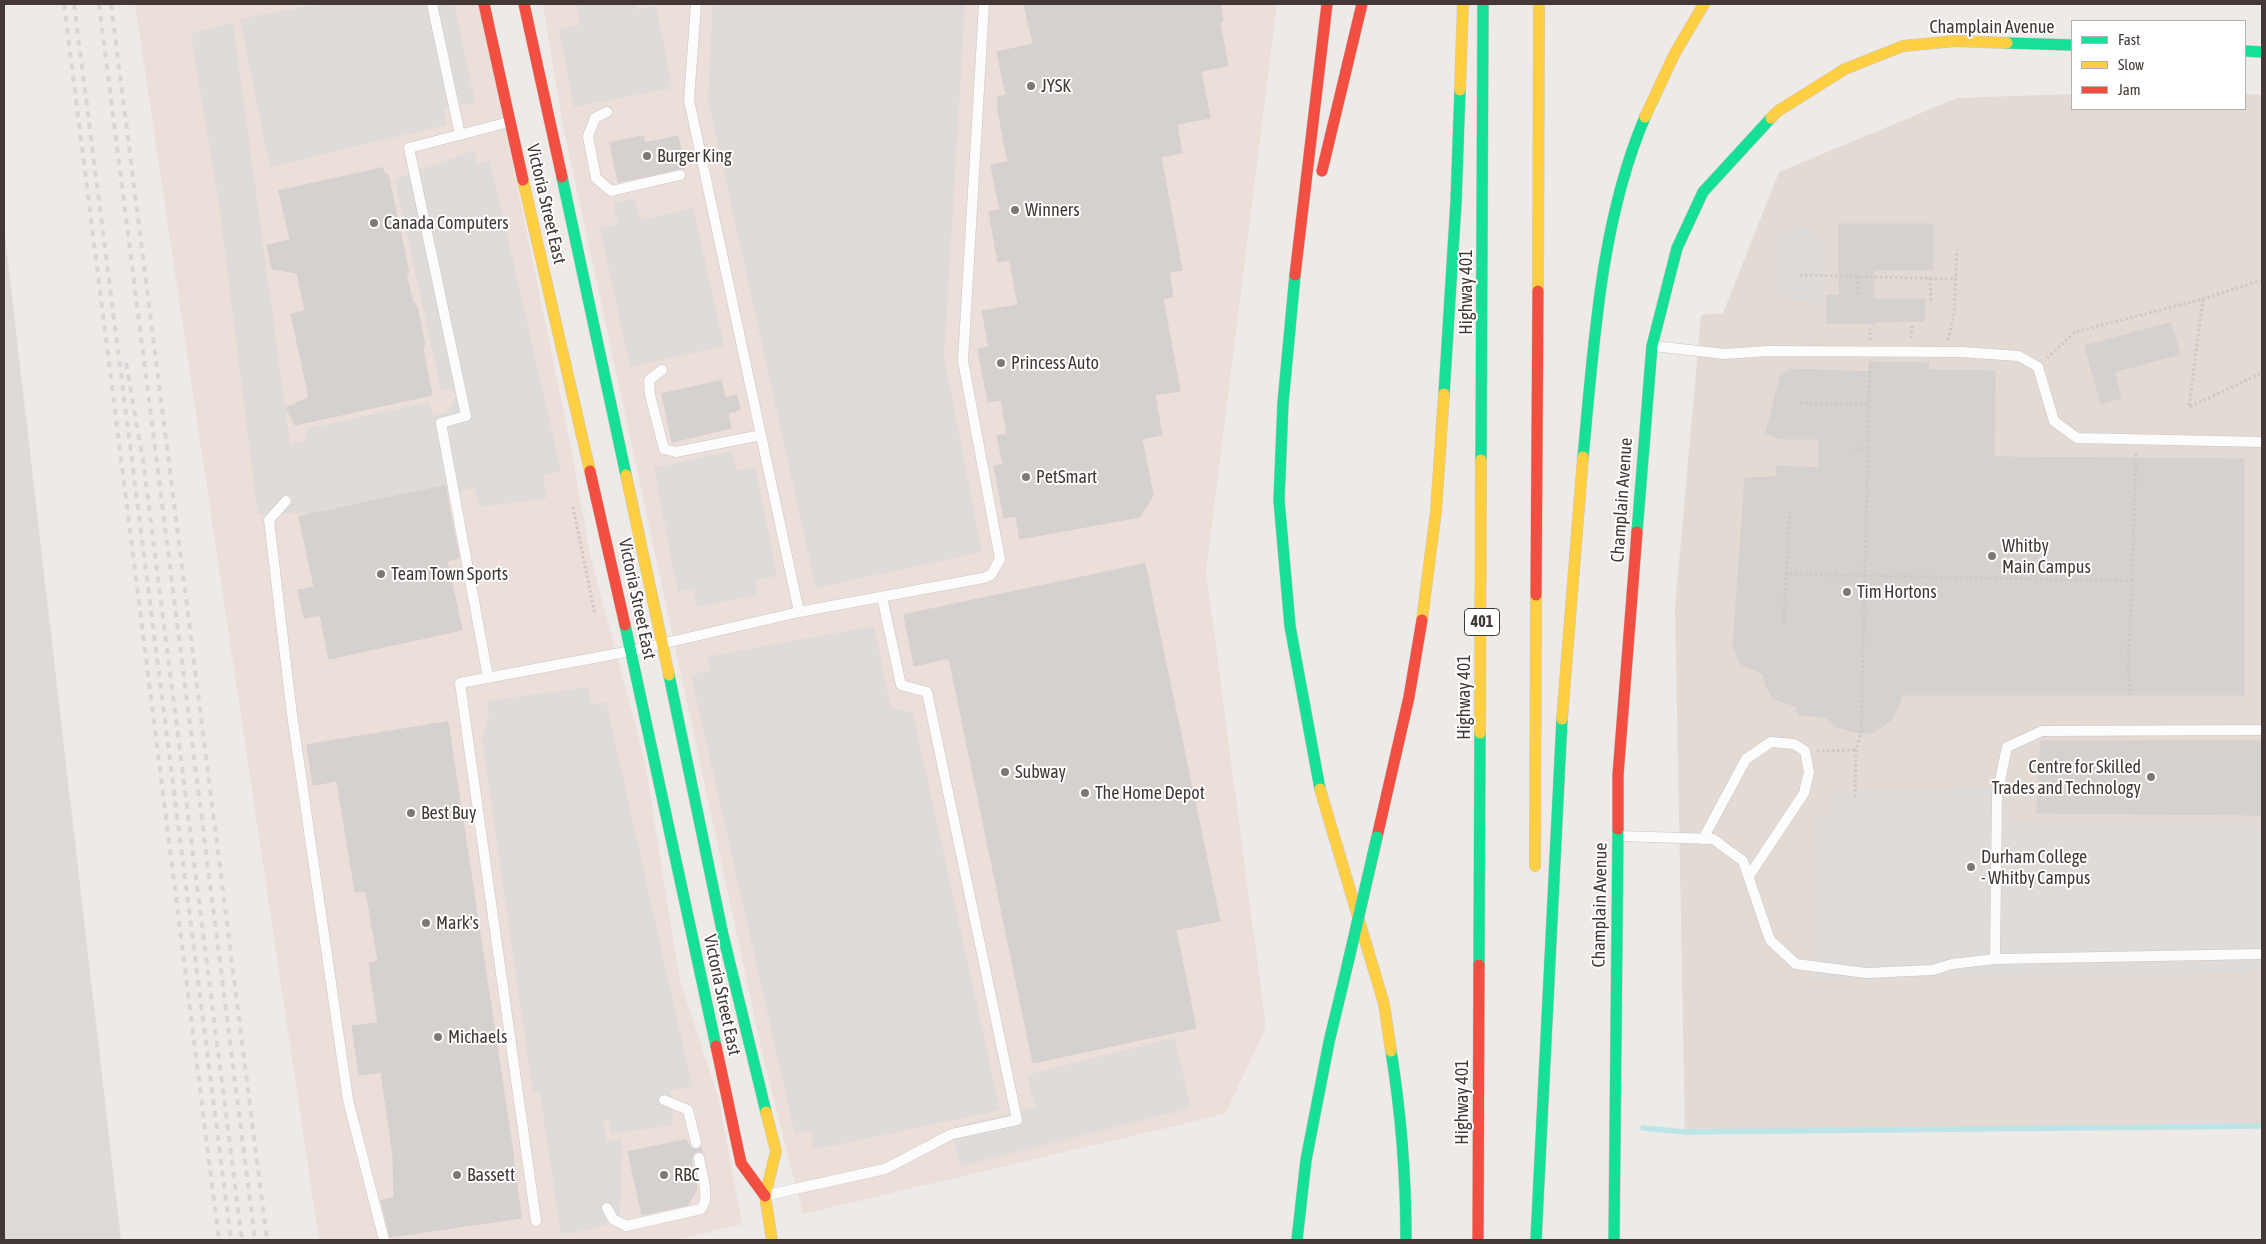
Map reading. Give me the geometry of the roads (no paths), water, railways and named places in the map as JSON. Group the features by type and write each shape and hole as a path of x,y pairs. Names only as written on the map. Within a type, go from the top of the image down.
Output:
{"main road":[{"name":"Victoria Street East","path":"484,4 509,122 631,651 741,1163 765,1196"},
{"name":"Victoria Street East","path":"524,4 723,935 776,1151 765,1196 772,1240"},
{"path":"1327,4 1292,296 1283,403 1279,500 1290,626 1316,779 1384,1004 1398,1095 1406,1194 1406,1240"},
{"path":"1292,296 1362,4"},
{"path":"1297,1240 1306,1160 1329,1042 1377,837 1415,661 1436,511 1456,202 1463,4"},
{"name":"Highway 401","path":"1478,1240 1483,4"},
{"path":"1535,882 1539,4"},
{"path":"1535,1240 1554,837 1573,546 1601,295 1618,201 1635,142 1656,89 1704,4"},
{"name":"Champlain Avenue","path":"1614,1240 1618,775 1652,346 1677,248 1703,192 1778,110 1845,70 1903,46 1955,41 2071,45"},
{"path":"2246,51 2262,52"},
{"path":"1535,1021 1535,1240"}],"lane":[{"path":"432,4 460,135"},
{"path":"696,4 689,100 800,612"},
{"path":"536,1221 460,683 631,651 800,612 991,575 1000,559 963,361 984,4"},
{"path":"607,112 595,118 588,136 596,178 610,191 680,175"},
{"path":"488,677 441,423 466,416 409,148 509,122"},
{"path":"1652,346 1725,354 1767,351 1944,352 2019,356 2038,367 2054,421 2077,438 2262,442"},
{"path":"662,370 649,380 650,395 664,448 676,452 761,435"},
{"path":"286,502 269,520 290,707 348,1100 384,1240"},
{"path":"765,1196 885,1169 952,1134 1017,1120 927,692 901,685 882,596"},
{"path":"1994,959 1997,795 2007,747 2042,731 2262,730"},
{"path":"1702,839 1746,760 1771,742 1794,744 1805,751 1809,772 1804,793 1749,876"},
{"path":"1618,836 1713,839 1743,861 1770,940 1796,964 1866,973 1934,970 1952,964 1994,959 2262,954"},
{"path":"664,1100 688,1110 696,1143"},
{"path":"608,1208 613,1219 626,1226 701,1209 706,1195 699,1158"}],"waterway":[{"path":"1643,1128 1685,1132 2262,1126"}],"railway":[{"path":"64,4 219,1240"},
{"path":"74,4 231,1240"},
{"path":"99,4 255,1240"},
{"path":"111,4 267,1240"},
{"path":"126,363 143,460 242,1240"}],"place":[{"name":"JYSK","path":"1031,86"},
{"name":"Burger King","path":"647,156"},
{"name":"Winners","path":"1015,210"},
{"name":"Canada Computers","path":"374,223"},
{"name":"Princess Auto","path":"1001,363"},
{"name":"PetSmart","path":"1026,477"},
{"name":"Whitby Main Campus","path":"1992,556"},
{"name":"Team Town Sports","path":"381,574"},
{"name":"Tim Hortons","path":"1847,592"},
{"name":"Subway","path":"1005,772"},
{"name":"Centre for Skilled Trades and Technology","path":"2151,777"},
{"name":"The Home Depot","path":"1085,793"},
{"name":"Best Buy","path":"411,813"},
{"name":"Durham College - Whitby Campus","path":"1971,867"},
{"name":"Mark's","path":"426,923"},
{"name":"Michaels","path":"438,1037"},
{"name":"Bassett","path":"457,1175"},
{"name":"RBC","path":"664,1175"}]}
